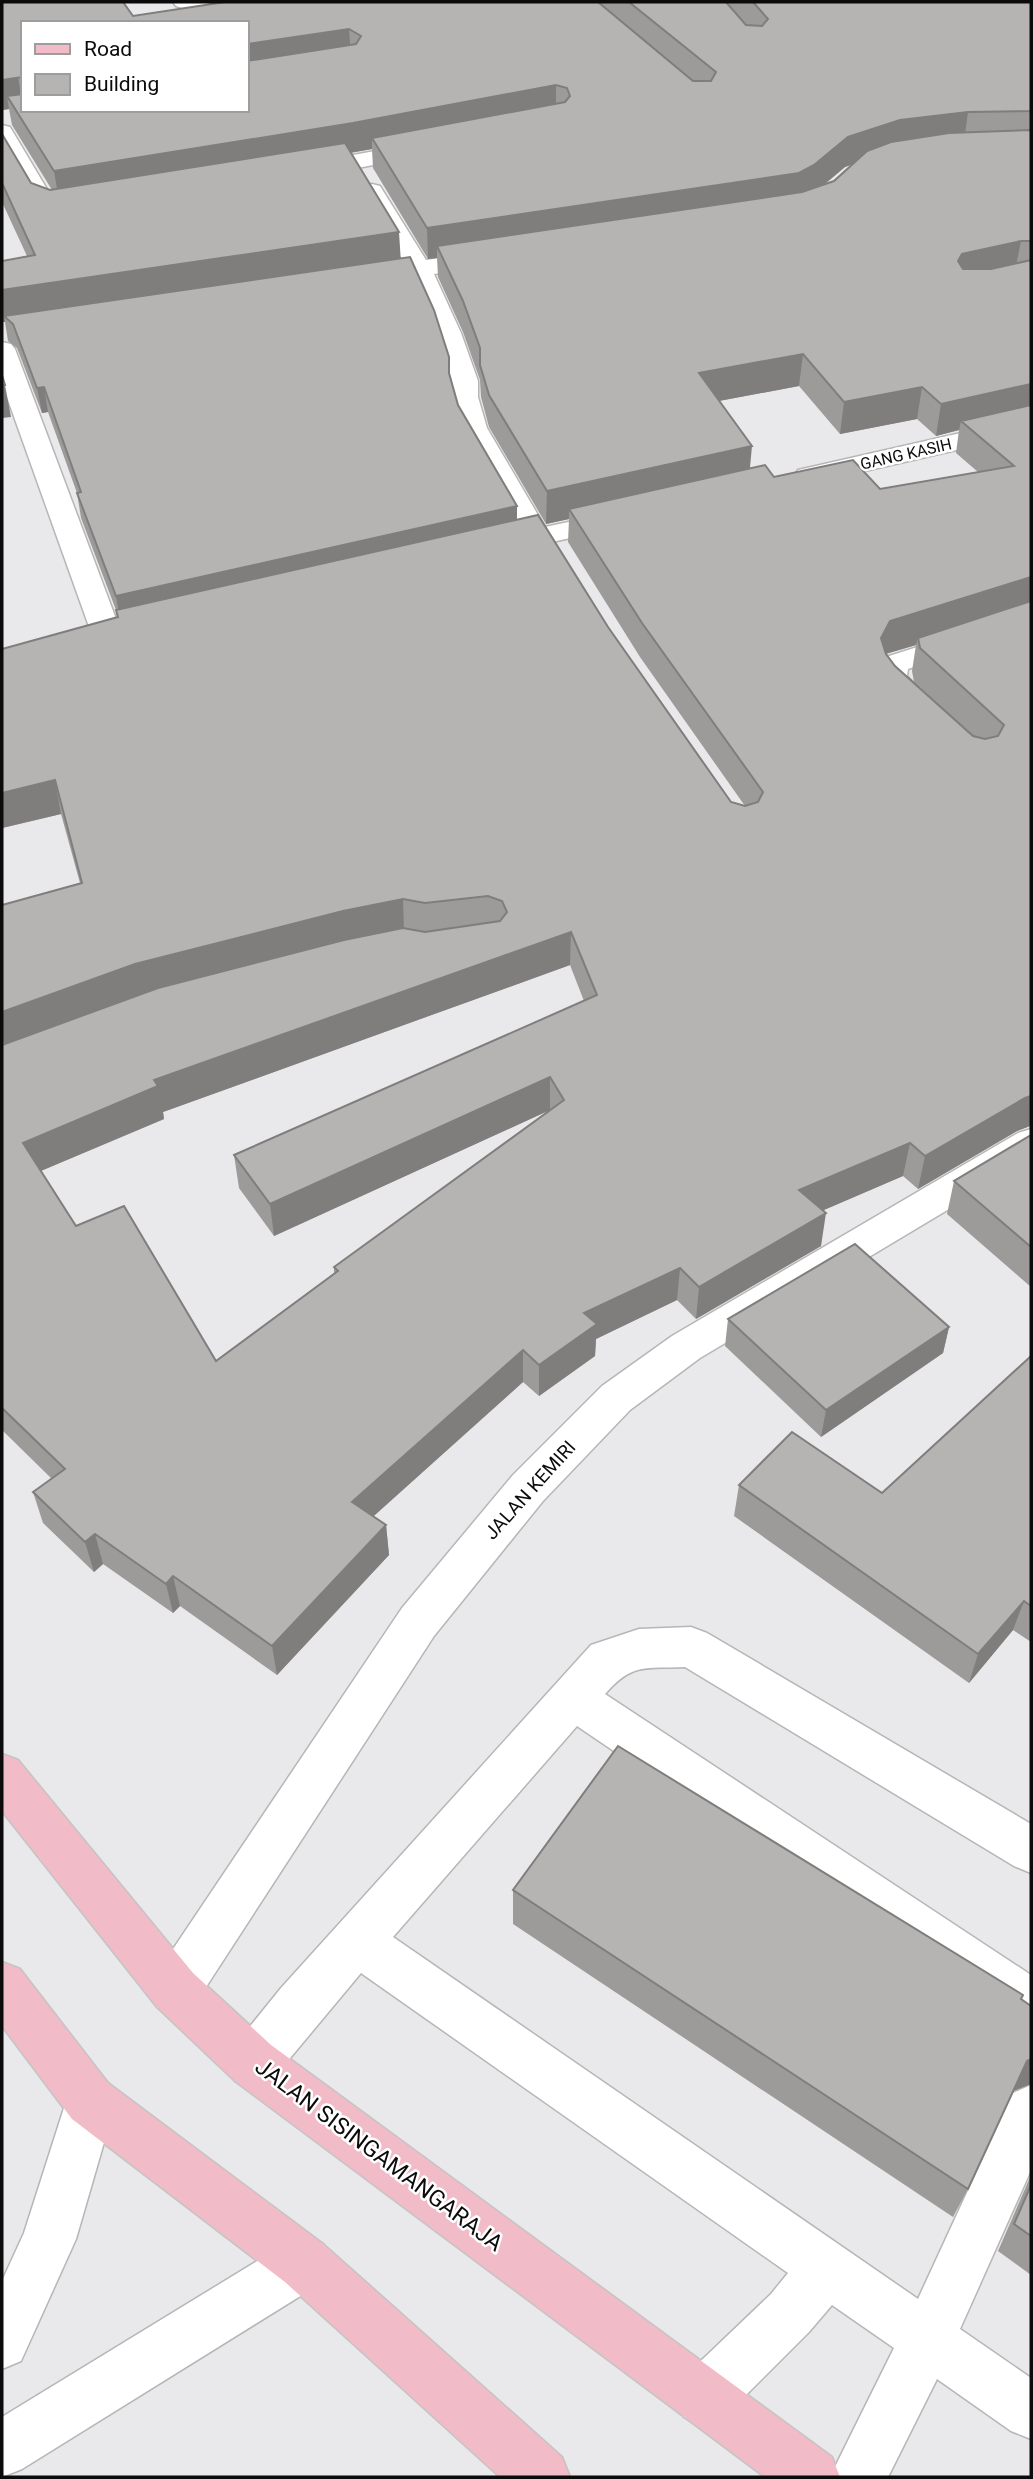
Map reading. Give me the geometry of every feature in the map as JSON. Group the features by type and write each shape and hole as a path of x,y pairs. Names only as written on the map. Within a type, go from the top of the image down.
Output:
{"main road":[{"name":"JALAN SISINGAMANGARAJA","path":"2,1775 175,1990 253,2063 812,2477"},
{"path":"2,1986 90,2101 303,2263 542,2477"}],"street":[{"path":"183,2 243,20"},
{"path":"6,122 45,206 55,211 83,208"},
{"path":"287,174 449,145"},
{"path":"355,162 419,268 449,332 465,381 467,405 474,428 549,543"},
{"path":"338,281 513,255"},
{"path":"6,337 107,635"},
{"name":"GANG KASIH","path":"776,483 1031,425"},
{"path":"470,552 549,543 641,514"},
{"path":"940,724 892,678 892,671 897,663 1031,620"},
{"name":"JALAN KEMIRI","path":"175,1990 418,1622 528,1488 616,1398 686,1347 1031,1143"},
{"path":"253,2063 357,1941 607,1659 639,1649 691,1647 1031,1850"},
{"path":"573,1698 1031,2004"},
{"path":"357,1941 1031,2411"},
{"path":"2,2342 49,2239 90,2101"},
{"path":"858,2477 927,2341 1031,2110"},
{"path":"2,2449 303,2263"},
{"path":"704,2397 790,2313 826,2270"}],"building":[{"path":"2,2 123,2 133,16 225,2 598,2 693,81 711,81 716,72 629,2 726,2 746,25 762,26 768,19 753,2 1031,2 1031,111 968,112 900,120 848,137 814,165 799,173 427,228 372,138 565,102 570,96 567,88 556,85 353,123 54,171 7,96 21,94 21,112 248,112 248,61 356,44 361,36 349,29 248,44 248,21 21,21 21,77 2,80"},
{"path":"1031,130 1031,241 962,254 958,261 963,269 991,269 1031,260 1031,384 941,404 922,387 844,402 803,354 699,373 752,446 547,491 489,395 480,365 480,348 463,301 437,246 802,192 834,181 867,151 891,142 949,133"},
{"path":"2,134 31,183 50,190 345,143 399,232 2,290 2,261 35,255 2,183"},
{"path":"410,257 434,310 449,357 449,373 458,405 517,506 116,596 77,493 81,492 44,387 37,388 13,324 4,316"},
{"path":"1031,405 1031,577 890,621 881,638 886,654 895,666 973,736 985,739 998,736 1004,725 920,648 918,638 1031,601 1031,1096 925,1156 910,1143 799,1190 826,1213 699,1287 680,1268 584,1313 597,1324 539,1365 523,1350 352,1502 386,1525 272,1646 173,1576 166,1584 95,1534 85,1542 33,1492 65,1469 2,1408 2,1045 158,988 344,940 403,928 425,932 500,921 507,912 502,901 488,896 425,903 403,899 343,911 135,964 2,1012 2,905 82,883 55,780 2,793 2,649 118,617 116,610 538,515 608,627 731,802 745,806 758,802 763,792 642,623 569,509 765,465 774,477 853,460 880,489 1014,466 961,421","holes":["571,932 597,995 234,1155 270,1204 550,1077 564,1100 334,1267 338,1271 216,1361 124,1206 76,1226 23,1143 158,1086 154,1080"]},
{"path":"1031,1135 1031,1247 954,1181"},
{"path":"855,1244 949,1327 826,1410 728,1319"},
{"path":"1031,1356 1031,1606 1024,1601 978,1654 739,1485 792,1432 882,1493"},
{"path":"618,1746 1023,1995 1021,1999 1031,2006 1031,2059 1027,2061 968,2189 513,1890"},
{"path":"1031,2185 1031,2236 1014,2224"}]}
